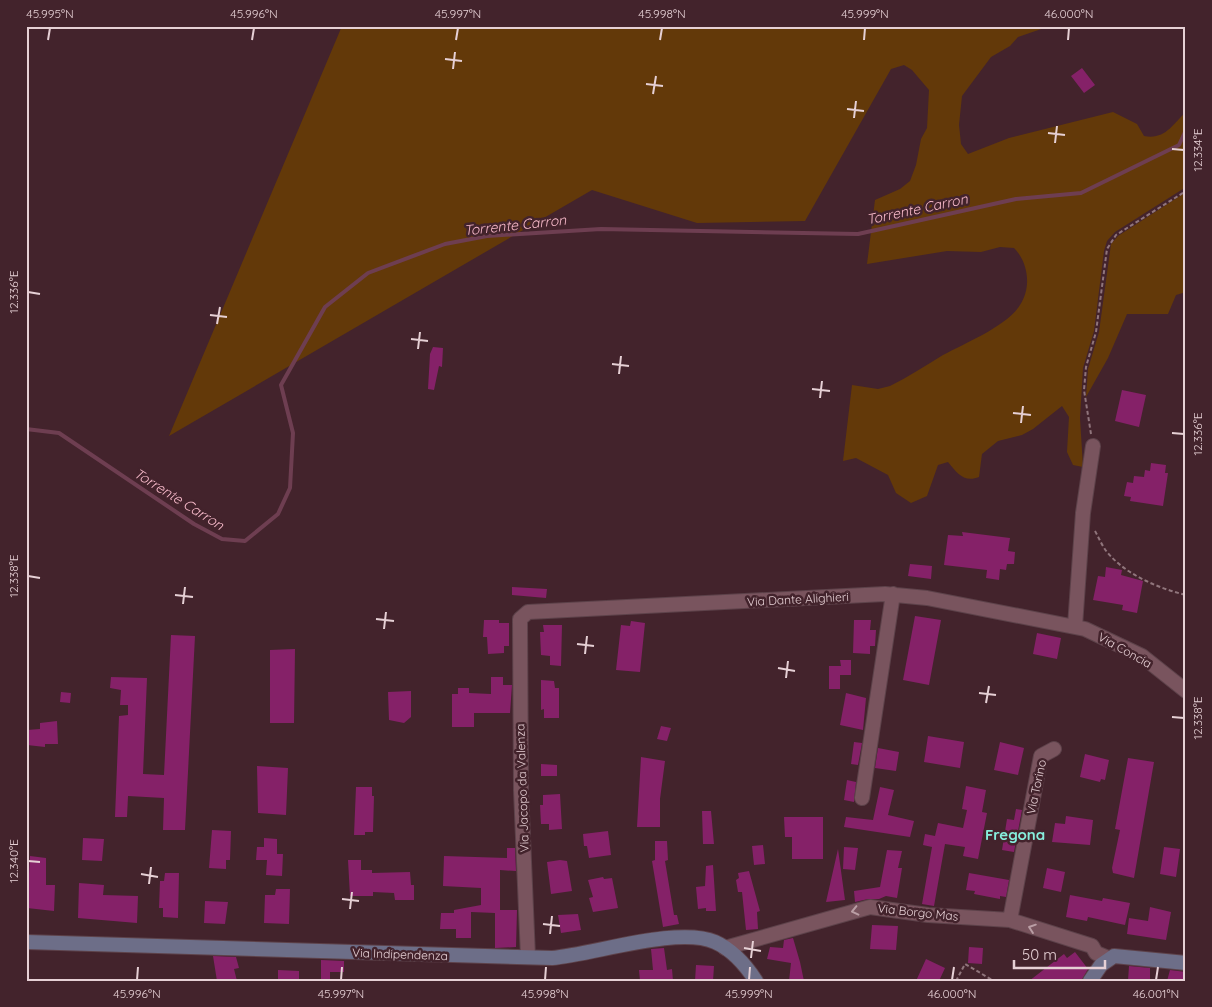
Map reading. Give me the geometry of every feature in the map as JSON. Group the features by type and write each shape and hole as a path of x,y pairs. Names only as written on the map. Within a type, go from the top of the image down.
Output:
{"main road":[{"name":"Via Indipendenza","path":"26,942 528,957 577,956 662,938 688,938 713,941 725,948 747,966 756,981"},
{"path":"1090,981 1108,958 1124,955 1186,963"}],"street":[{"path":"1080,628 1083,513 1093,446"},
{"path":"862,798 893,594"},
{"name":"Via Dante Alighieri","path":"520,619 528,612 893,594 927,598 1080,628"},
{"name":"Via Jacopo da Valenza","path":"520,619 521,781 528,957"},
{"name":"Via Concia","path":"1080,628 1142,656 1186,691"},
{"name":"Via Torino","path":"1010,920 1041,756 1054,749"},
{"name":"Via Borgo Mas","path":"725,948 870,907 928,916 1010,920 1092,946 1096,953 1108,958"}],"path":[{"path":"1093,446 1084,390 1086,367 1096,332 1107,249 1116,235 1186,191"},
{"path":"1092,526 1107,551 1119,562 1161,588 1186,595"},
{"path":"956,981 965,964 994,981"}],"shaded area":[{"path":"342,26 1050,26 1018,37 1010,46 991,57 962,96 959,125 961,144 968,154 1009,138 1113,112 1137,124 1144,136 1157,136 1168,130 1186,112 1186,187 1115,232 1107,241 1104,251 1094,331 1083,368 1080,418 1083,467 1073,465 1067,452 1069,417 1062,406 1033,429 1022,435 998,441 982,454 979,477 974,479 965,478 948,462 938,465 927,496 911,503 896,493 888,475 856,458 843,461 852,385 878,389 897,383 1006,320 1020,305 1026,290 1027,275 1023,260 1014,248 1000,247 981,252 947,251 867,264 875,200 900,189 910,181 916,165 921,139 927,128 929,90 912,70 904,65 891,69 805,221 697,223 592,190 169,436"},
{"path":"1186,192 1186,292 1176,295 1168,314 1127,314 1108,358 1086,397 1088,369 1099,332 1111,244 1118,236"}],"building":[{"path":"1082,68 1095,85 1084,93 1071,76"},
{"path":"433,347 443,348 442,367 439,366 434,390 428,389 430,354"},
{"path":"1122,390 1146,395 1139,427 1115,421"},
{"path":"1151,463 1166,465 1165,473 1168,473 1163,506 1130,501 1131,497 1124,496 1127,482 1133,483 1134,476 1144,477 1145,470 1150,471"},
{"path":"962,532 1010,538 1008,551 1015,552 1014,564 1007,564 1006,570 1000,569 999,580 986,578 987,570 944,565 948,535 963,536"},
{"path":"910,564 932,566 931,579 908,576"},
{"path":"1106,567 1122,570 1121,575 1143,581 1137,613 1122,610 1123,605 1093,600 1098,576 1105,577"},
{"path":"512,587 547,589 546,598 512,595"},
{"path":"915,616 941,620 929,685 903,680"},
{"path":"484,620 499,620 499,623 509,623 509,646 504,646 504,653 488,654 487,637 483,637"},
{"path":"854,620 871,620 870,630 876,630 875,646 870,646 870,654 853,653"},
{"path":"631,621 645,623 640,672 616,670 621,625 630,626"},
{"path":"543,625 562,625 561,666 550,665 550,656 541,655 540,632 544,632"},
{"path":"1037,633 1061,638 1057,659 1033,654"},
{"path":"171,635 195,636 185,830 163,830 164,798 128,796 127,817 115,817 119,716 128,715 128,705 120,705 121,690 110,688 111,677 147,678 143,774 164,775"},
{"path":"295,649 294,723 270,723 270,650"},
{"path":"840,660 851,660 851,675 840,675 840,689 829,689 829,666 841,666"},
{"path":"491,677 503,677 503,685 512,685 510,713 474,713 474,727 452,727 452,694 458,694 458,688 469,688 469,693 491,694"},
{"path":"541,680 554,681 555,688 559,688 559,718 544,718 544,709 541,710"},
{"path":"411,691 411,717 404,723 389,720 388,692"},
{"path":"61,692 71,693 70,703 60,702"},
{"path":"846,693 866,698 863,730 840,725"},
{"path":"57,721 58,744 45,744 45,747 27,745 27,730 40,729 40,723"},
{"path":"661,726 671,728 667,741 657,739"},
{"path":"928,736 964,742 960,768 924,762"},
{"path":"854,742 862,743 858,765 851,764"},
{"path":"1000,742 1024,748 1018,775 994,770"},
{"path":"878,748 899,752 896,771 875,768"},
{"path":"1085,754 1109,760 1105,780 1101,779 1100,782 1080,777"},
{"path":"641,757 665,761 660,799 660,827 637,827"},
{"path":"1128,758 1154,762 1134,878 1113,873 1112,868 1120,830 1115,829"},
{"path":"541,764 557,765 557,776 541,776"},
{"path":"257,766 288,768 286,815 258,813"},
{"path":"847,780 856,782 854,802 844,800"},
{"path":"966,786 986,790 982,812 987,813 978,859 963,856 965,847 945,844 934,906 922,904 932,847 923,845 925,834 935,836 938,823 963,828 967,810 962,809"},
{"path":"356,787 372,787 372,796 374,796 373,832 365,832 365,835 354,835"},
{"path":"880,787 894,790 888,815 914,821 910,837 844,827 846,817 873,820"},
{"path":"560,794 562,829 549,830 549,824 541,824 540,805 543,805 543,795"},
{"path":"1016,809 1022,810 1014,852 1002,850 1007,819 1014,820"},
{"path":"702,811 711,811 714,844 703,844"},
{"path":"1066,816 1093,820 1090,845 1052,842 1055,823 1065,824"},
{"path":"784,817 823,817 823,859 792,859 792,837 785,837"},
{"path":"212,830 231,831 230,860 226,860 226,869 209,868"},
{"path":"608,831 611,855 589,858 587,846 584,846 583,834"},
{"path":"83,838 104,839 102,861 82,860"},
{"path":"264,838 277,839 277,854 283,854 282,876 266,875 267,860 256,860 257,847 264,847"},
{"path":"655,841 667,841 668,860 665,861 674,915 677,915 679,924 663,927 652,861 655,860"},
{"path":"763,845 765,864 754,865 752,846"},
{"path":"844,847 858,848 855,870 843,869"},
{"path":"1164,847 1180,849 1176,877 1160,874"},
{"path":"507,848 515,848 516,871 500,870 500,910 517,910 516,947 495,948 495,913 471,912 471,938 456,938 456,929 440,929 441,913 454,913 454,910 481,905 481,888 443,886 444,856 507,858"},
{"path":"838,849 845,900 826,902"},
{"path":"887,850 902,851 898,868 902,868 897,898 886,896 879,899 855,902 854,891 880,887"},
{"path":"30,856 46,858 46,885 55,885 54,911 27,908"},
{"path":"348,860 361,860 361,870 372,870 372,873 410,872 411,885 414,885 414,900 395,900 394,893 373,892 373,896 350,896"},
{"path":"567,861 572,891 551,894 547,862"},
{"path":"713,865 716,911 706,911 706,908 698,909 696,887 705,886 706,866"},
{"path":"1047,868 1065,872 1061,892 1043,888"},
{"path":"749,871 760,911 757,912 758,929 746,930 742,892 738,892 736,880 739,878 738,873"},
{"path":"165,873 179,873 178,918 163,917 163,908 159,908 160,881 164,881"},
{"path":"969,873 1009,880 1006,897 1000,896 1000,899 974,894 975,891 966,890"},
{"path":"603,877 604,879 612,878 618,908 593,912 589,898 593,897 588,880"},
{"path":"79,883 104,885 103,895 138,896 137,923 78,918"},
{"path":"276,889 290,889 289,924 264,923 265,895 275,895"},
{"path":"1070,895 1102,901 1103,898 1130,903 1125,925 1088,917 1087,921 1066,917"},
{"path":"205,901 228,902 225,924 204,923"},
{"path":"1150,907 1171,912 1166,940 1127,934 1129,918 1148,921"},
{"path":"578,914 581,930 561,933 558,915"},
{"path":"872,925 898,926 896,950 870,949"},
{"path":"793,938 804,981 789,981 791,963 767,959 770,947 783,948 784,940"},
{"path":"969,947 983,948 982,964 968,963"},
{"path":"664,948 667,970 672,969 673,981 640,981 639,970 653,970 651,949"},
{"path":"1075,952 1088,969 1081,981 1029,981 1064,954 1067,958"},
{"path":"213,956 236,957 239,968 234,969 237,981 217,981"},
{"path":"926,959 945,968 939,981 916,981"},
{"path":"321,960 344,961 344,972 330,972 330,981 321,981"},
{"path":"696,965 714,966 713,981 695,981"},
{"path":"1129,966 1150,968 1150,981 1128,981"},
{"path":"278,970 299,971 299,981 278,981"},
{"path":"1170,970 1186,972 1186,981 1167,981"}],"waterway":[{"name":"Torrente Carron","path":"26,429 59,433 194,524 222,539 245,541 278,514 290,488 293,433 281,385 325,307 368,273 445,244 487,236 601,229 858,234 1016,199 1081,193 1179,145 1186,130"}],"district":[{"name":"Fregona","path":"1015,834"}]}
